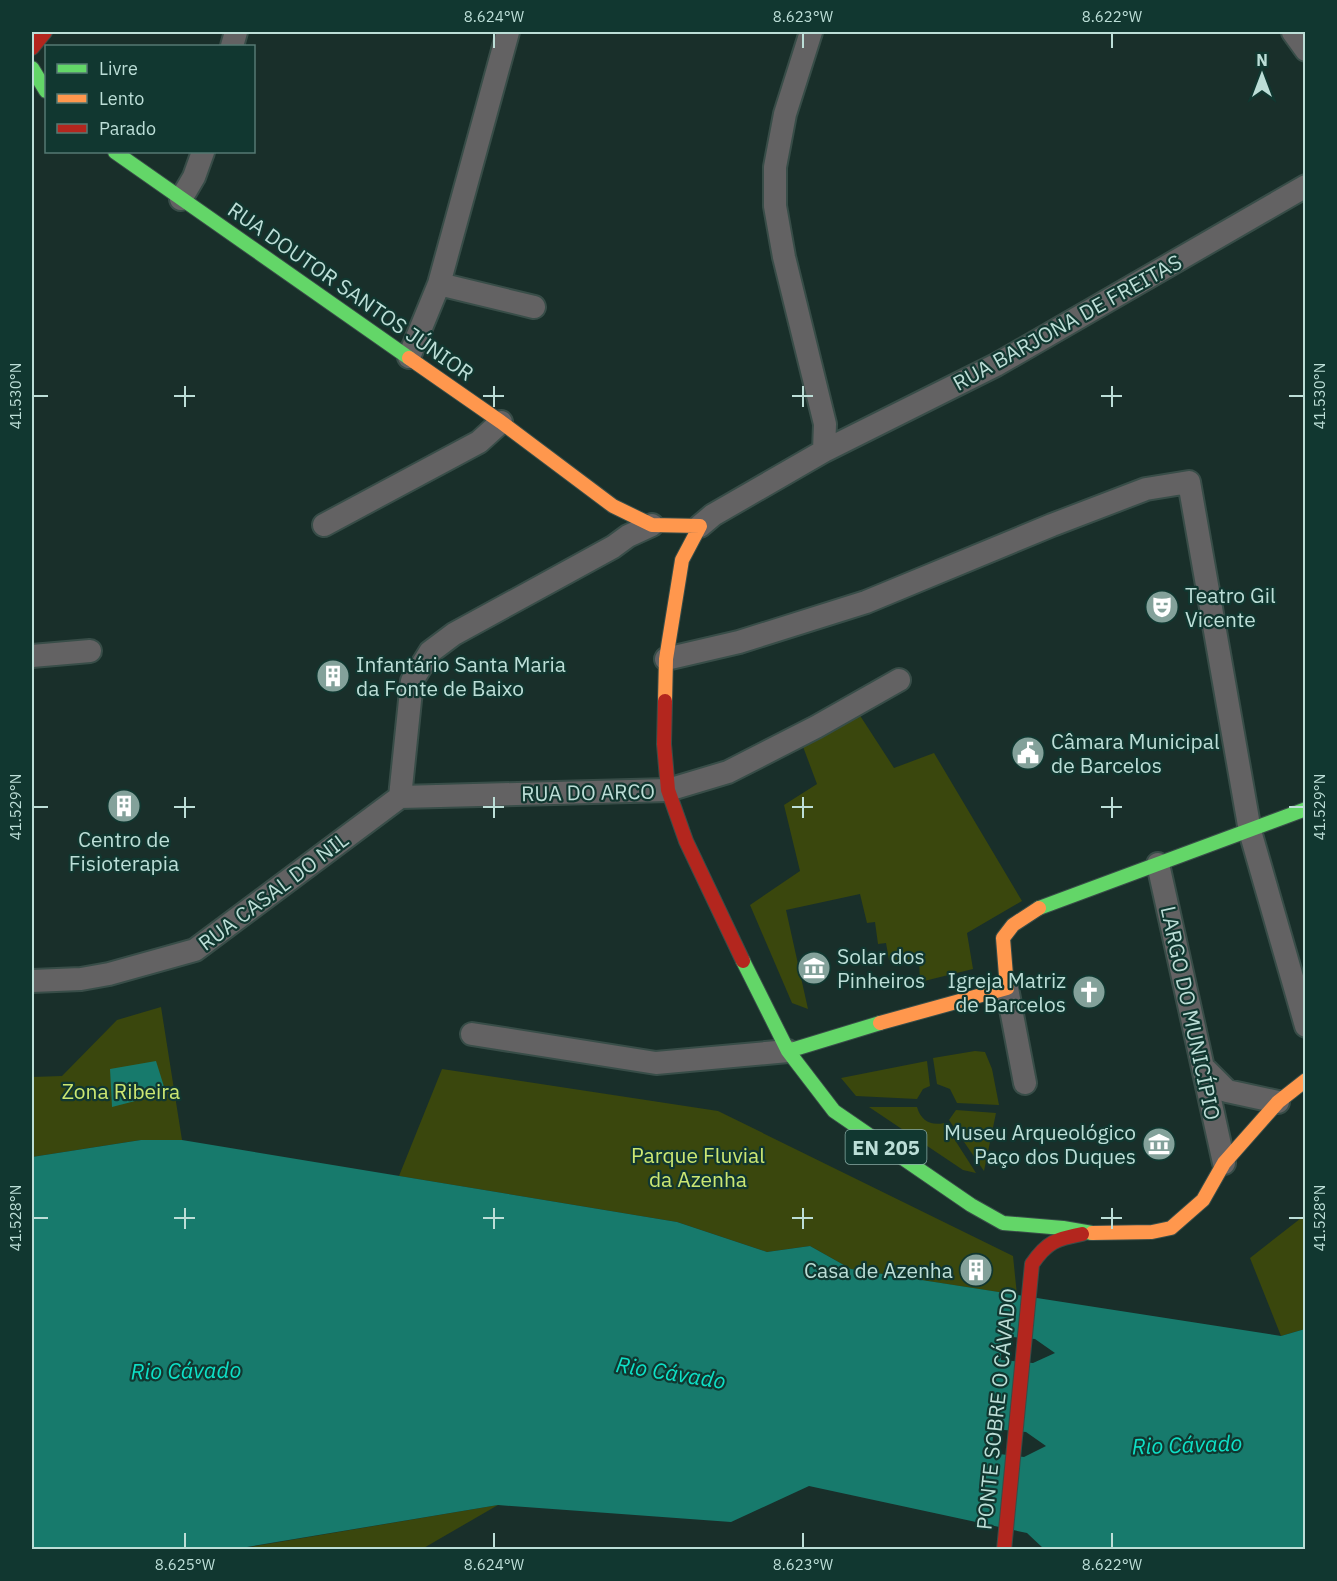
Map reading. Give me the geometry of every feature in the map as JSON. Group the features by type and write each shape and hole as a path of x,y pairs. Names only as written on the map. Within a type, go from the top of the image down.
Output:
{"main road":[{"path":"32,48 45,32"},
{"path":"32,68 45,89"},
{"name":"RUA DOUTOR SANTOS JÚNIOR","path":"116,153 501,422 613,506 652,525"},
{"path":"652,525 699,526 682,560 666,659 664,744 668,790 691,852 762,1002 788,1051 1007,988 1003,938 1012,925 1033,910 1305,809"},
{"name":"EN 205","path":"788,1051 834,1111 970,1205 1003,1223 1020,1242 1032,1269"},
{"name":"EN 205","path":"1032,1269 1043,1246 1056,1239 1088,1233 1152,1232 1171,1227 1203,1200 1224,1162 1278,1102 1305,1080"},
{"name":"EN 205","path":"1003,1223 1063,1228 1088,1233"},
{"name":"PONTE SOBRE O CÁVADO","path":"1004,1550 1032,1269"}],"street":[{"path":"409,357 439,284 507,32"},
{"path":"811,32 785,114 775,167 775,206 784,257 825,424 824,451"},
{"path":"1293,32 1305,50"},
{"path":"181,199 194,177 204,153"},
{"name":"RUA BARJONA DE FREITAS","path":"699,526 713,515 824,451 996,365 1305,186"},
{"path":"439,284 534,307"},
{"path":"324,525 478,442 501,422"},
{"path":"666,659 739,642 866,602 1146,489 1189,482 1250,831 1305,1026"},
{"path":"400,796 412,681 430,652 454,634 613,547 627,536 652,525"},
{"path":"32,656 90,651"},
{"name":"RUA DO ARCO","path":"400,796 668,790 728,772 816,728 899,680"},
{"name":"RUA CASAL DO NIL","path":"32,981 81,979 109,974 195,950 400,796"},
{"name":"LARGO DO MUNICÍPIO","path":"1158,864 1224,1162"},
{"path":"1007,988 1025,1083"},
{"path":"472,1034 656,1064 788,1051"},
{"path":"1203,1067 1227,1091 1278,1102"}],"green space":[{"path":"859,714 894,768 934,753 1022,901 967,933 973,969 920,982 919,959 889,960 886,943 878,944 875,922 867,923 860,894 786,910 808,1009 792,1003 750,905 800,871 784,805 817,784 802,744"},
{"name":"Zona Ribeira","path":"161,1007 182,1140 141,1140 32,1157 32,1077 62,1076 117,1020"},
{"path":"975,1051 985,1052 992,1069 999,1105 957,1103 950,1089 937,1084 933,1058"},
{"path":"927,1061 930,1086 923,1089 917,1099 856,1096 841,1078"},
{"name":"Parque Fluvial da Azenha","path":"442,1069 718,1111 1013,1256 1017,1295 851,1269 810,1246 767,1252 677,1222 399,1176"},
{"path":"869,1107 917,1107 921,1116 927,1121 935,1124 944,1123 976,1173 963,1170"},
{"path":"956,1110 996,1113 984,1171 949,1120"},
{"path":"1305,1215 1305,1329 1281,1336 1250,1258"},
{"path":"498,1505 422,1549 238,1549"}],"water":[{"path":"156,1061 166,1093 112,1107 110,1069"},
{"name":"Rio Cávado","path":"141,1140 182,1140 677,1222 767,1252 810,1246 851,1269 1281,1336 1305,1329 1305,1549 1044,1549 1027,1533 809,1486 731,1522 498,1505 235,1549 32,1550 32,1157","holes":["1002,1336 1035,1339 1055,1353 1033,1363 1001,1360","994,1429 1026,1432 1046,1446 1024,1457 991,1453"]}],"traffic: fast":[{"path":"32,68 45,89"},
{"path":"116,153 409,358"},
{"path":"1039,908 1306,809"},
{"path":"743,961 788,1051"},
{"path":"880,1023 788,1051 834,1111 971,1205 1003,1223 1092,1233"}],"traffic: slow":[{"path":"409,358 501,422 613,506 652,525 700,526 682,560 666,659 665,701"},
{"path":"880,1023 1007,988 1003,938 1013,925 1039,908"},
{"path":"1092,1233 1152,1232 1171,1228 1203,1200 1224,1163 1278,1102 1306,1080"}],"traffic: jam":[{"path":"32,48 45,32"},
{"path":"665,701 664,744 668,790 686,841 743,961"},
{"path":"1004,1550 1032,1264 1048,1246 1065,1238 1082,1234"}],"place":[{"name":"Teatro Gil Vicente","path":"1162,607"},
{"name":"Infantário Santa Maria da Fonte de Baixo","path":"333,676"},
{"name":"Câmara Municipal de Barcelos","path":"1028,753"},
{"name":"Centro de Fisioterapia","path":"124,806"},
{"name":"Solar dos Pinheiros","path":"814,968"},
{"name":"Igreja Matriz de Barcelos","path":"1089,992"},
{"name":"Museu Arqueológico Paço dos Duques","path":"1159,1144"},
{"name":"Casa de Azenha","path":"976,1270"}]}
